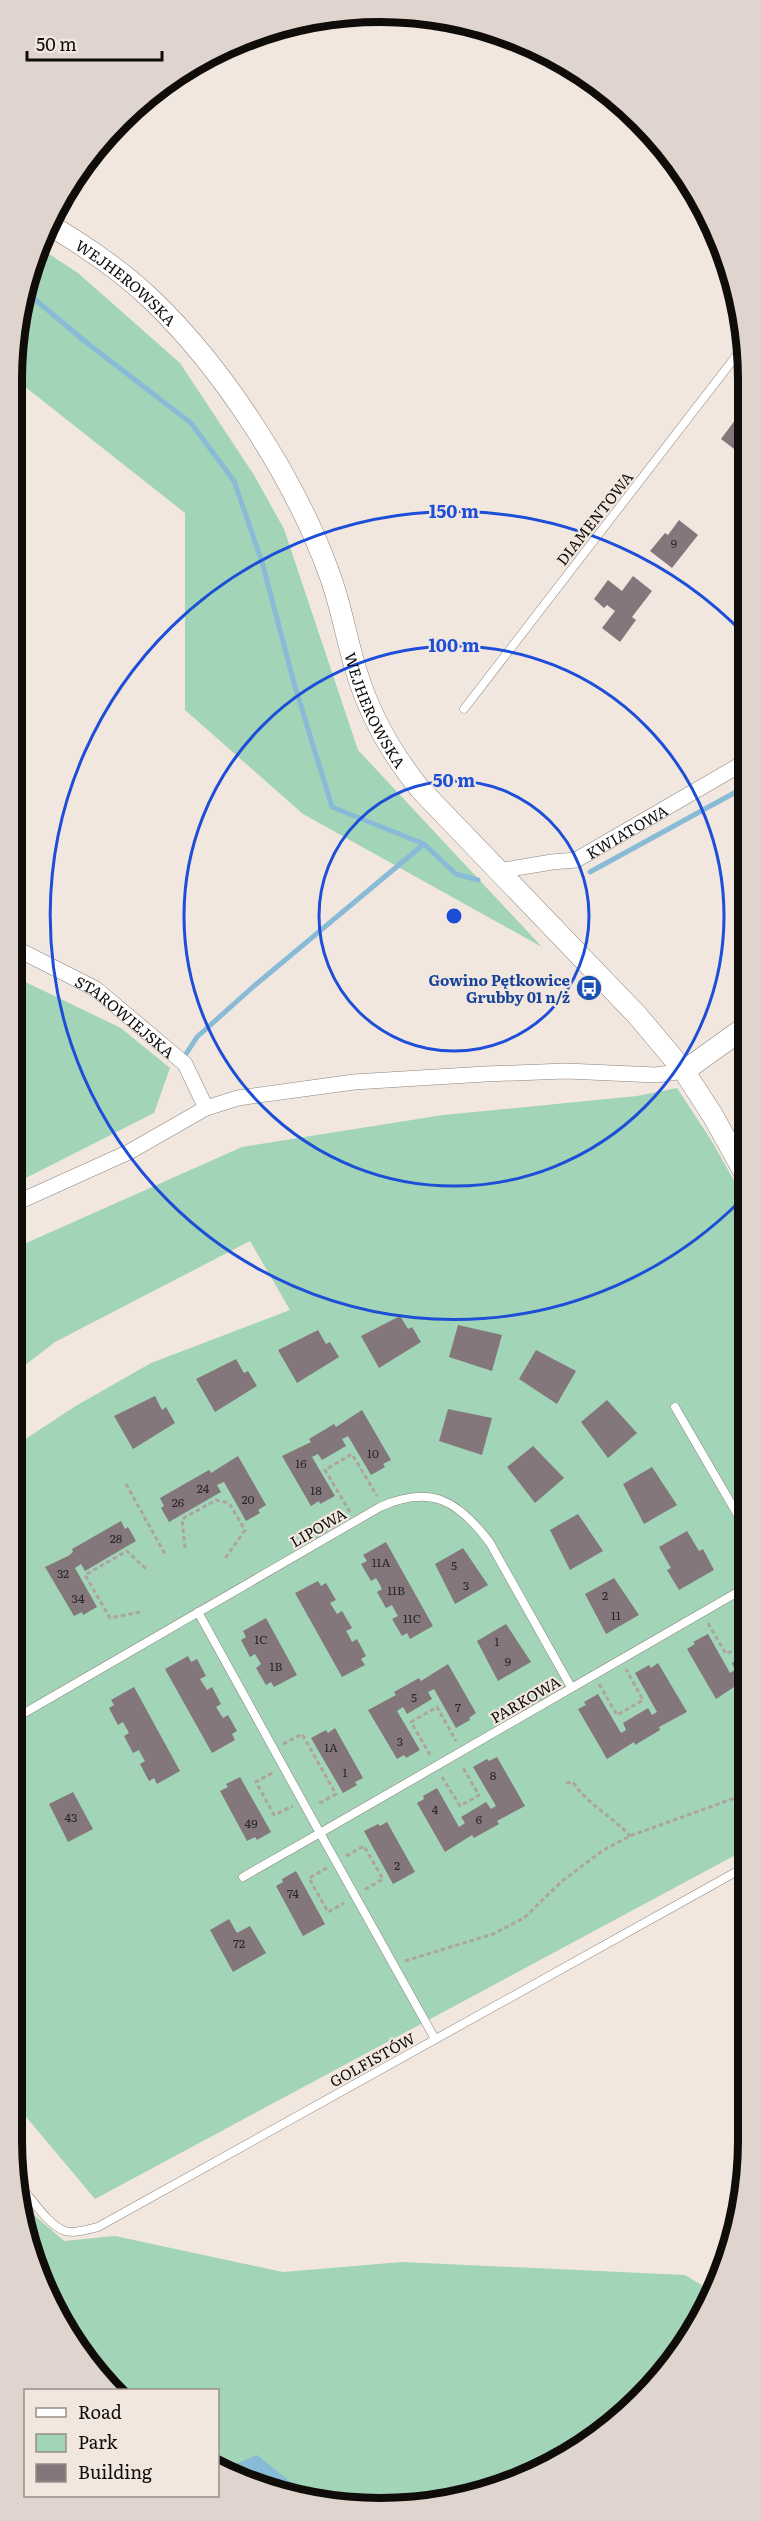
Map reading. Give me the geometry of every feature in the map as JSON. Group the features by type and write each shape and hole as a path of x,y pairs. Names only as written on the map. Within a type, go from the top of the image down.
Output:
{"street":[{"name":"WEJHEROWSKA","path":"56,229 92,251 152,300 208,362 279,466 314,535 330,575 362,690 387,743 420,789 637,1016 684,1071 738,1161"},
{"name":"KWIATOWA","path":"499,871 576,860 738,766"},
{"name":"STAROWIEJSKA","path":"23,952 96,988 185,1064 206,1108"},
{"path":"23,1200 129,1152 206,1108 238,1098 354,1082 508,1073 566,1071 656,1075 684,1071 738,1032"}],"lane":[{"name":"DIAMENTOWA","path":"464,709 738,354"},
{"path":"675,1407 738,1515"},
{"name":"LIPOWA","path":"23,1714 382,1506 398,1499 415,1496 435,1497 455,1505 474,1521 490,1544 571,1687"},
{"name":"PARKOWA","path":"243,1877 738,1592"},
{"path":"198,1612 435,2039"},
{"name":"GOLFISTÓW","path":"27,2194 44,2215 64,2231 78,2232 98,2227 738,1870"}],"path":[{"path":"355,1521 325,1470 352,1454 382,1506"},
{"path":"126,1484 165,1554"},
{"path":"185,1548 182,1519 216,1500 229,1503 245,1530 224,1560"},
{"path":"140,1612 110,1618 85,1575 127,1551 148,1571"},
{"path":"702,1613 726,1654 738,1648"},
{"path":"594,1675 617,1715 643,1700 621,1659"},
{"path":"437,1707 459,1753 479,1795 460,1806 411,1722 437,1707"},
{"path":"274,1750 302,1734 336,1794 307,1810"},
{"path":"283,1767 256,1782 274,1815 302,1800"},
{"path":"566,1782 573,1782 582,1797 598,1806 630,1836"},
{"path":"394,1964 494,1935 524,1918 581,1866 630,1836 738,1797"},
{"path":"364,1846 382,1879 328,1912 309,1878 337,1862 364,1846"}],"green space":[{"path":"46,252 78,273 180,363 254,475 284,529 358,750 542,947 303,814 185,710 185,513 23,385 23,357 29,311"},
{"path":"23,981 121,1028 170,1068 154,1113 23,1179"},
{"path":"677,1088 738,1187 738,1854 95,2199 23,2113 23,1441 74,1407 151,1363 290,1310 250,1241 55,1342 23,1367 23,1244 242,1147 443,1115 637,1096"},
{"path":"29,2211 64,2241 115,2236 283,2272 402,2262 685,2275 707,2288 691,2320 665,2358 634,2394 617,2410 579,2438 539,2462 496,2480 450,2492 404,2498 357,2498 311,2492 265,2480 219,2460 219,2389 122,2389 96,2358 70,2320 59,2299 41,2256"}],"water":[{"path":"257,2455 299,2489 265,2480 231,2466"}],"building":[{"path":"738,416 738,452 721,439"},
{"path":"679,520 698,535 672,568 650,551 665,533 668,535"},
{"path":"633,576 652,591 632,617 636,620 620,642 602,628 615,611 607,605 604,608 594,599 608,580 622,591"},
{"path":"400,1316 408,1329 412,1327 421,1342 379,1368 361,1336"},
{"path":"458,1325 502,1335 492,1371 449,1357"},
{"path":"318,1330 326,1344 330,1342 339,1357 297,1383 278,1350"},
{"path":"536,1350 576,1371 557,1404 519,1379"},
{"path":"236,1359 244,1373 248,1371 257,1386 215,1412 196,1379"},
{"path":"155,1396 162,1410 166,1407 175,1423 133,1449 114,1416"},
{"path":"607,1400 637,1433 608,1458 581,1422"},
{"path":"448,1409 492,1418 482,1455 439,1441"},
{"path":"362,1410 391,1460 383,1464 385,1467 371,1475 348,1436 342,1439 346,1446 322,1460 318,1454 312,1457 335,1496 311,1506 282,1456 311,1442 309,1439 334,1424 336,1427"},
{"path":"533,1446 564,1478 535,1503 507,1467"},
{"path":"238,1456 266,1505 258,1510 260,1513 246,1521 224,1482 217,1485 221,1492 169,1522 161,1508 164,1506 160,1498 209,1470 211,1473"},
{"path":"652,1467 677,1505 644,1524 623,1484"},
{"path":"578,1514 603,1551 570,1570 550,1530"},
{"path":"121,1521 125,1529 128,1527 136,1541 85,1571 81,1564 75,1568 97,1607 83,1615 82,1612 74,1616 45,1567 68,1556 73,1552 72,1549"},
{"path":"687,1531 699,1551 703,1549 714,1570 679,1590 667,1570 671,1568 659,1547"},
{"path":"386,1542 433,1626 410,1639 407,1633 402,1636 392,1619 398,1616 392,1605 386,1608 377,1592 382,1589 379,1583 376,1578 371,1581 361,1564 367,1561 363,1555"},
{"path":"463,1548 488,1585 455,1604 435,1564"},
{"path":"614,1578 639,1615 606,1634 585,1594"},
{"path":"318,1581 321,1586 326,1583 336,1600 330,1603 337,1614 342,1611 352,1628 346,1631 352,1642 357,1639 366,1656 361,1659 365,1665 342,1677 295,1593"},
{"path":"266,1618 297,1675 274,1687 271,1682 266,1685 256,1668 261,1664 255,1654 250,1657 241,1640 246,1637 243,1631"},
{"path":"506,1624 531,1662 498,1681 477,1641"},
{"path":"708,1634 730,1673 735,1670 732,1663 738,1659 738,1684 716,1699 687,1649 695,1644 693,1642"},
{"path":"188,1656 191,1662 197,1659 206,1676 200,1679 207,1690 212,1687 221,1704 216,1707 223,1718 228,1715 237,1731 232,1734 235,1740 212,1753 165,1669"},
{"path":"658,1663 687,1712 659,1727 660,1730 635,1745 634,1742 607,1759 578,1709 586,1705 584,1702 598,1694 621,1733 626,1730 623,1723 648,1708 652,1715 657,1712 635,1673"},
{"path":"448,1664 476,1713 469,1718 470,1720 456,1728 434,1689 428,1692 432,1699 407,1714 403,1707 397,1711 420,1750 406,1758 404,1755 397,1759 368,1710 396,1695 394,1692 419,1678 421,1681"},
{"path":"134,1687 180,1771 157,1784 154,1778 149,1781 140,1764 145,1761 139,1750 133,1753 124,1736 129,1733 123,1722 118,1725 109,1708 114,1705 111,1700"},
{"path":"335,1728 363,1778 355,1782 357,1785 343,1793 311,1738 326,1730 328,1733"},
{"path":"497,1757 525,1806 497,1821 499,1824 474,1838 472,1835 445,1852 417,1803 424,1799 423,1796 437,1788 459,1827 465,1823 461,1817 486,1802 491,1809 496,1806 473,1767 487,1759 489,1761"},
{"path":"240,1777 271,1832 257,1840 255,1837 247,1841 220,1791 228,1787 226,1784"},
{"path":"73,1792 93,1829 68,1842 49,1804"},
{"path":"387,1822 415,1872 393,1884 364,1831"},
{"path":"296,1871 325,1924 303,1936 276,1886 283,1882 282,1879"},
{"path":"229,1919 237,1933 250,1926 266,1953 233,1972 210,1930"}],"waterway":[{"path":"33,297 87,343 191,423 234,481 262,562 294,683 332,807 424,844 456,874 478,880"},
{"path":"590,872 738,791"},
{"path":"186,1054 197,1037 254,986 424,844"}],"place":[{"name":"Gowino Pętkowice Grubby 01 n/ż","path":"589,988"}]}
